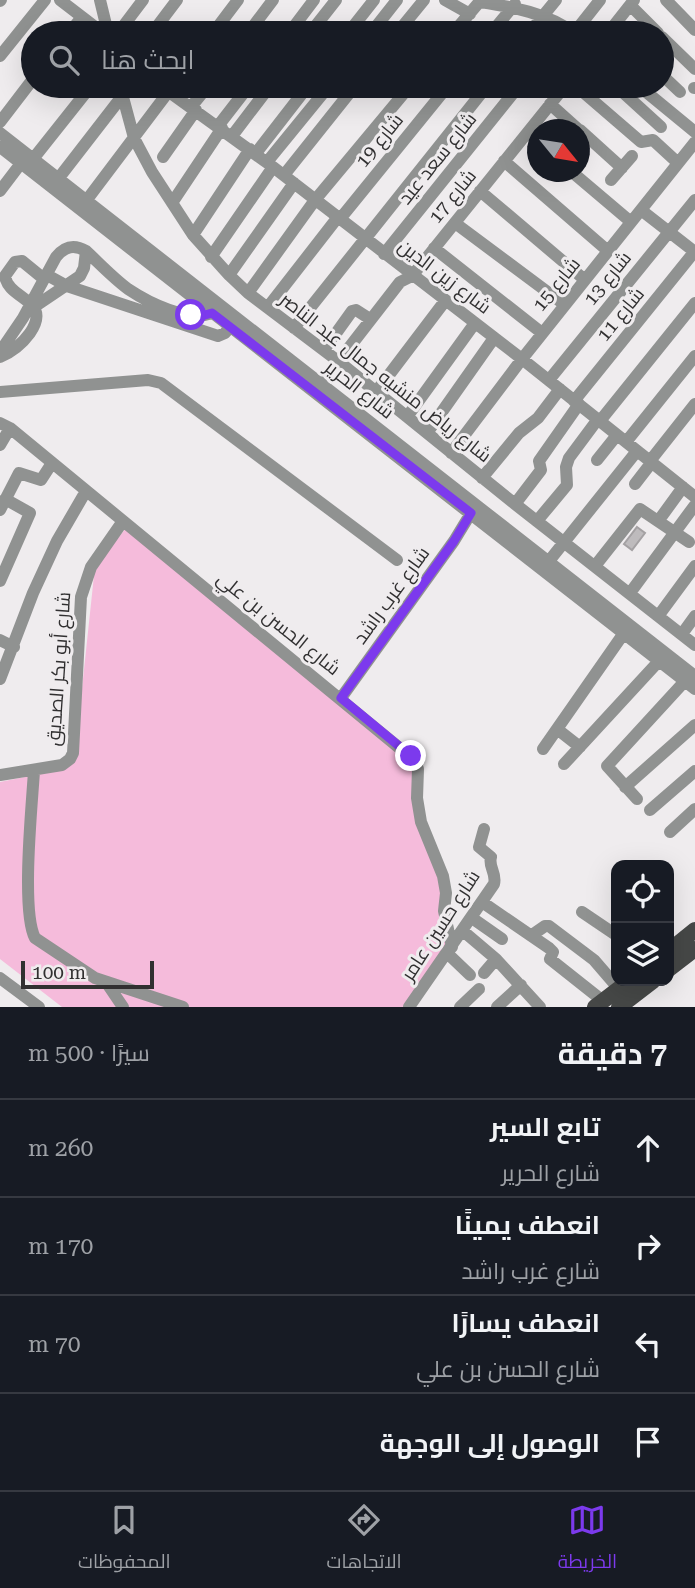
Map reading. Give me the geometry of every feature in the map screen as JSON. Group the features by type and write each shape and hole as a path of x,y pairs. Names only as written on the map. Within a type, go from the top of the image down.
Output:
{"main road":[{"path":"674,947 695,930"},
{"path":"674,965 695,949"},
{"path":"599,1004 623,986"},
{"path":"619,1007 646,986"}],"street":[{"path":"28,21 45,0"},
{"path":"60,0 88,21"},
{"path":"127,21 143,0"},
{"path":"161,21 177,0"},
{"path":"221,21 237,0"},
{"path":"257,21 273,0"},
{"path":"298,21 314,0"},
{"path":"319,21 335,0"},
{"path":"357,21 374,0"},
{"path":"380,21 397,0"},
{"path":"407,21 424,0"},
{"path":"445,0 470,14"},
{"path":"539,21 556,0"},
{"path":"580,21 600,0"},
{"path":"666,0 695,30"},
{"path":"464,21 481,1 515,3 551,21"},
{"path":"103,2 104,21"},
{"path":"501,21 515,3"},
{"path":"620,21 632,3 648,21"},
{"path":"79,21 82,17"},
{"path":"0,56 21,30"},
{"path":"674,49 695,69"},
{"path":"674,86 680,92"},
{"path":"0,122 21,95"},
{"path":"2,185 30,162 81,98"},
{"path":"58,179 117,98"},
{"name":"شارع رياض منشيه جمال عبد الناصر","path":"126,98 134,138 193,236 229,275 248,293 338,361 695,645"},
{"path":"86,201 164,98"},
{"name":"شارع زين الدين","path":"182,98 522,359 695,497"},
{"path":"163,157 200,98"},
{"path":"172,203 224,130 242,98"},
{"path":"224,130 257,98"},
{"path":"193,236 253,151 298,98"},
{"path":"229,275 267,221 280,172 322,98"},
{"path":"211,257 246,207 345,98"},
{"path":"248,293 315,200 400,98"},
{"name":"شارع 19","path":"268,307 439,98"},
{"path":"295,328 477,98"},
{"name":"شارع سعد عيد","path":"384,254 509,98"},
{"name":"شارع 17","path":"542,119 555,98"},
{"path":"590,98 641,142 653,140 678,163"},
{"path":"629,98 662,127"},
{"path":"654,98 695,132"},
{"path":"550,104 567,119"},
{"name":"شارع الحرير","path":"0,133 30,162 212,313 234,322"},
{"path":"590,140 622,168"},
{"name":"شارع 17","path":"318,387 400,282 412,276 504,161 527,141"},
{"name":"شارع 15","path":"452,453 542,333 695,142"},
{"name":"شارع الحرير","path":"0,147 58,179 234,322 477,511 659,661 692,682"},
{"path":"611,180 632,156"},
{"path":"504,161 608,251"},
{"path":"584,182 631,222"},
{"path":"480,191 585,280"},
{"name":"شارع 13","path":"549,380 695,200"},
{"path":"246,207 267,221"},
{"path":"641,210 695,252"},
{"path":"455,222 565,305"},
{"path":"0,354 32,305 62,250 69,246 86,251 127,288 147,299 191,315 212,313"},
{"path":"434,248 542,333"},
{"path":"32,305 80,276 86,251"},
{"name":"شارع 11","path":"515,504 542,469 539,461 577,402 695,252"},
{"path":"32,305 8,284 5,276 15,262 22,261 46,277 67,286 218,337 234,322"},
{"path":"376,392 445,301"},
{"path":"537,521 567,485 566,467 569,458 695,303"},
{"path":"324,350 351,311 356,310 370,319"},
{"path":"407,417 475,323"},
{"path":"427,433 494,338"},
{"path":"597,460 621,438 695,356"},
{"path":"0,392 148,380 161,383 397,560"},
{"path":"482,478 519,433 538,418 560,389"},
{"path":"635,484 695,404"},
{"path":"0,445 5,425"},
{"name":"شارع الحسن بن علي","path":"5,425 411,756 417,764 417,798 421,822 443,876 449,950"},
{"path":"549,561 637,451"},
{"path":"0,581 30,514 3,499 19,473 41,480 52,463"},
{"path":"455,488 470,468"},
{"name":"شارع الحرير","path":"435,478 455,488 477,511 549,561 647,638 692,682"},
{"path":"659,520 683,487"},
{"name":"شارع غرب راشد","path":"341,698 454,541 497,490"},
{"path":"0,679 33,593 86,491"},
{"path":"630,593 695,505"},
{"path":"595,566 640,509 689,542"},
{"name":"شارع أبو بكر الصديق","path":"0,775 62,765 70,760 73,753 81,597 91,567 123,521"},
{"path":"647,638 695,566"},
{"path":"682,634 695,616"},
{"path":"543,749 624,633"},
{"path":"0,640 14,646"},
{"path":"565,764 659,661"},
{"path":"637,799 608,770 608,765 692,682"},
{"path":"625,787 695,725"},
{"path":"557,729 580,747"},
{"path":"34,771 29,866 31,931 41,943 90,975 183,1007"},
{"path":"650,810 695,771"},
{"path":"670,832 695,809"},
{"name":"شارع حسين عامر","path":"409,1007 494,884 491,857 479,848 484,829"},
{"path":"482,902 552,951 550,959 599,1004"},
{"path":"582,912 611,932"},
{"path":"472,918 502,939"},
{"path":"532,935 549,926 611,974"},
{"path":"463,931 496,959 540,1007"},
{"path":"449,950 477,974 496,959"},
{"path":"0,978 39,1007"},
{"path":"105,982 123,1007"},
{"path":"498,1007 521,985"},
{"path":"460,1007 480,989"}],"shaded area":[{"path":"127,527 418,768 417,803 451,896 450,945 410,1007 62,1007 0,959 0,782 60,770 75,754 95,566"}],"building":[{"path":"637,527 645,533 632,550 624,544"}],"route":[{"path":"191,315 212,313 471,513 454,541 341,698 411,756"}]}
